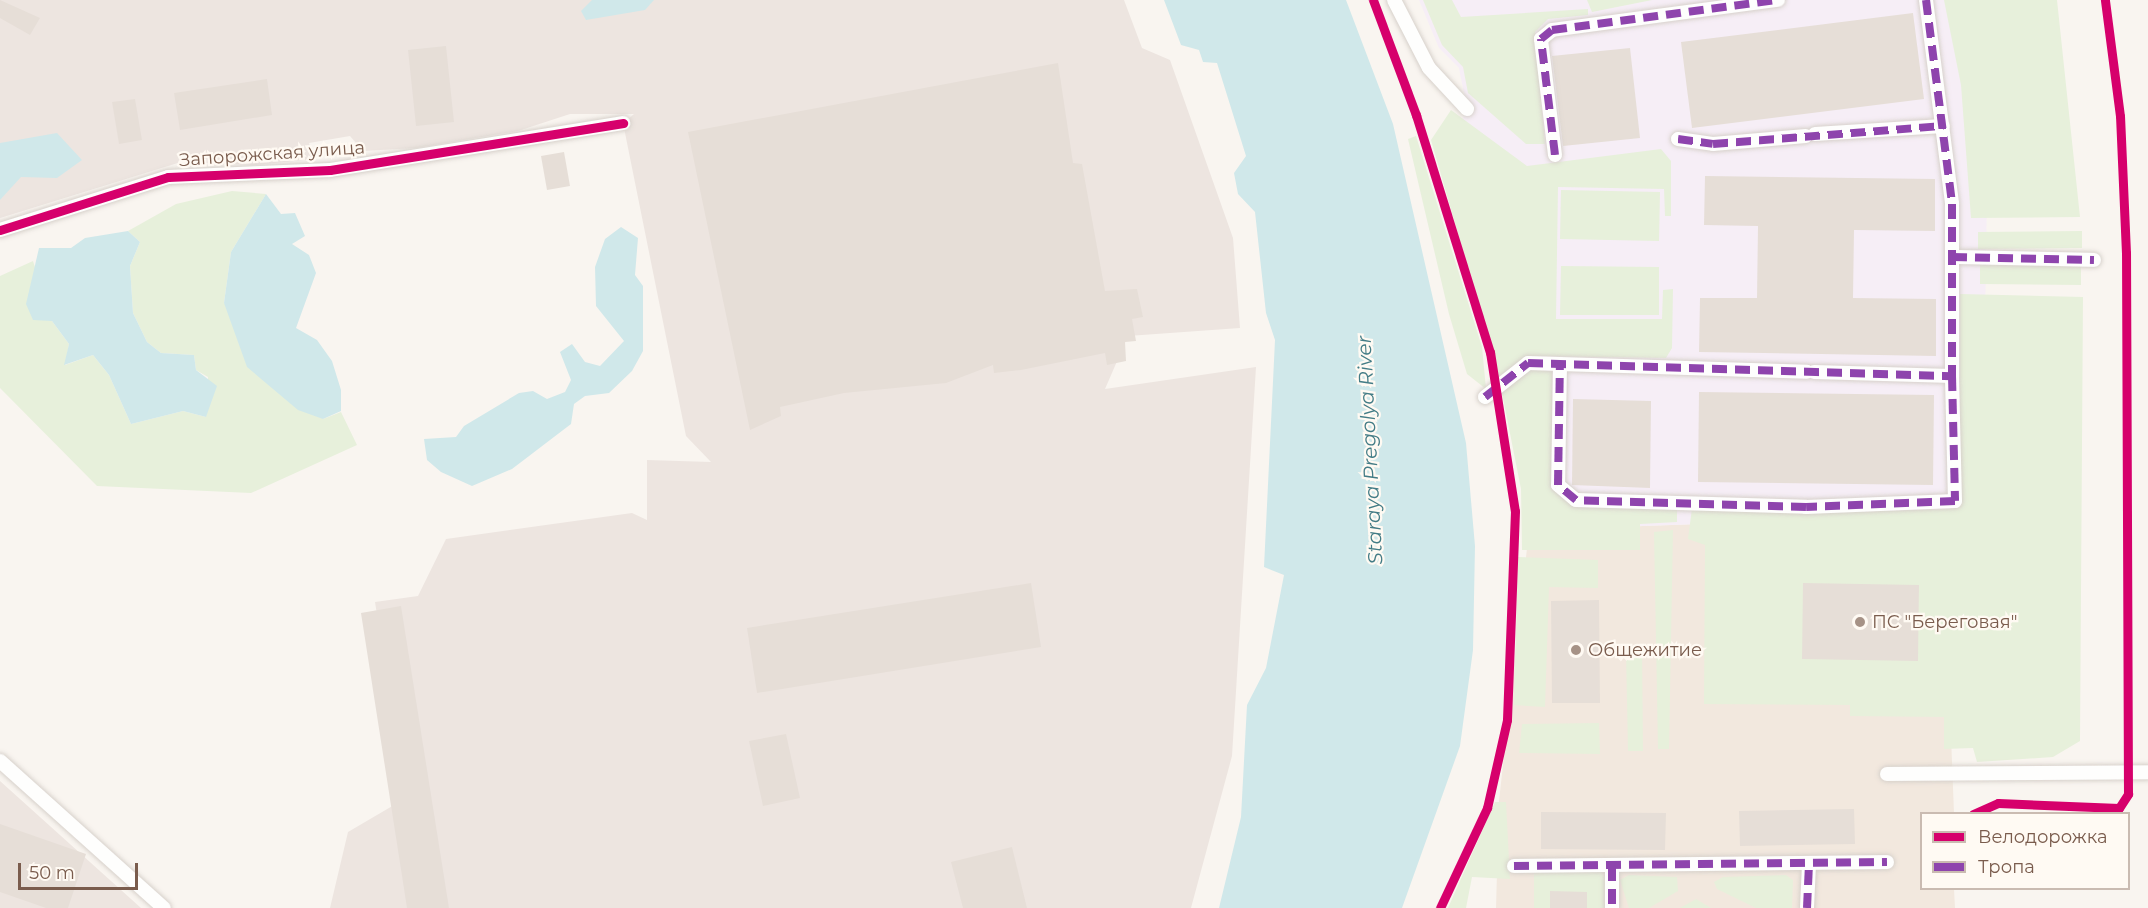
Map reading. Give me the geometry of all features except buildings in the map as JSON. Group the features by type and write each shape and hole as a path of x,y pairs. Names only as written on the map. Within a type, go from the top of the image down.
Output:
{"street":[{"path":"1394,0 1429,68 1467,109"},
{"path":"1555,155 1541,39 1552,30 1778,0"},
{"path":"1560,364 1558,485 1576,500 1806,507 1955,501 1952,257 1944,126 1926,0"},
{"name":"Запорожская улица","path":"0,230 168,177 330,170 623,123"},
{"path":"1678,139 1713,144 1944,126"},
{"path":"1952,257 2094,260"},
{"path":"1485,397 1528,363 1952,376"},
{"path":"0,761 164,908"},
{"path":"1887,774 2148,772"},
{"path":"1514,866 1887,862"},
{"path":"1807,908 1809,864"},
{"path":"1612,866 1612,908"}],"shaded area":[{"path":"0,0 1124,0 1142,48 1170,60 1233,238 1240,328 1128,336 1105,389 1256,367 1232,756 1191,908 330,908 348,832 406,798 375,602 418,596 446,539 632,513 647,520 647,460 711,462 686,436 623,123 634,114 570,114 518,131 416,148 363,151 350,136 309,143 314,159 255,165 181,162 0,218"},
{"path":"1419,0 1968,0 1987,193 1982,525 1700,524 1529,530 1527,458 1504,329 1458,128 1467,109 1459,68 1439,48"},
{"path":"1700,524 1950,711 1954,812 1920,812 1920,890 1954,890 1955,908 1496,908 1499,801 1529,530"},
{"path":"0,781 141,908 0,908"}],"green space":[{"path":"1423,0 1452,0 1461,17 1588,9 1588,15 1548,19 1535,32 1545,144 1526,144 1468,93 1463,67 1442,45"},
{"path":"1587,0 1652,0 1592,12"},
{"path":"1944,0 2057,0 2080,217 1971,218 1961,85"},
{"path":"1451,110 1527,166 1661,149 1671,161 1671,216 1665,216 1664,189 1558,187 1556,319 1662,319 1663,290 1673,289 1672,348 1666,358 1528,356 1499,376 1431,140"},
{"path":"1416,136 1482,347 1486,389 1467,374 1449,314 1408,139"},
{"path":"1561,190 1660,192 1659,241 1560,239"},
{"path":"232,191 266,194 231,252 224,303 323,419 341,412 357,445 251,493 97,486 0,388 0,276 33,261 52,321 69,344 65,365 93,355 109,375 131,424 183,411 206,417 208,377 196,370 194,355 161,353 147,342 133,313 130,266 140,242 128,231 176,204"},
{"path":"2082,231 2082,248 1978,249 1978,232"},
{"path":"1980,265 2081,266 2081,285 1980,284"},
{"path":"1561,266 1659,267 1659,315 1560,315"},
{"path":"1960,294 2083,297 2080,741 2053,757 1977,762 1973,748 1944,749 1944,717 1850,716 1850,705 1704,704 1705,545 1688,539 1692,508 1810,513 1950,509 1960,502"},
{"path":"1531,367 1552,372 1553,487 1571,505 1677,506 1677,522 1640,524 1640,550 1522,550 1521,489 1502,393"},
{"path":"1673,530 1669,749 1658,749 1654,532"},
{"path":"1518,557 1598,560 1598,588 1549,587 1545,707 1514,705"},
{"path":"1642,649 1643,751 1628,751 1626,651"},
{"path":"1599,723 1600,754 1519,753 1522,724"},
{"path":"1495,802 1506,802 1510,879 1472,877 1466,908 1448,908"},
{"path":"1600,871 1605,878 1605,908 1534,908 1534,872"},
{"path":"1629,875 1677,877 1678,891 1649,908 1629,908 1620,880"},
{"path":"1786,875 1793,880 1792,908 1756,908 1717,889 1714,882 1723,877"},
{"path":"1696,899 1711,908 1680,908"}],"water":[{"path":"592,0 654,0 645,10 586,20 581,11"},
{"name":"Staraya Pregolya River","path":"1164,0 1346,0 1393,124 1466,443 1475,546 1473,650 1460,746 1402,908 1219,908 1241,817 1247,705 1266,668 1284,575 1264,567 1275,340 1266,313 1255,212 1238,194 1234,173 1246,156 1217,63 1203,62 1199,50 1181,45"},
{"path":"57,133 82,160 57,178 21,177 0,200 0,143"},
{"path":"266,194 281,214 295,213 305,236 292,244 309,255 316,273 296,328 317,340 332,361 341,390 341,411 323,419 298,410 247,367 224,303 231,252"},
{"path":"621,227 638,238 635,275 643,286 643,351 632,371 609,393 585,396 574,404 571,424 512,469 472,486 441,472 427,460 424,439 456,437 464,426 519,393 533,391 547,399 565,392 571,380 560,352 572,344 585,362 600,366 624,341 596,306 595,267 605,239"},
{"path":"128,231 140,242 130,266 133,313 147,342 161,353 194,355 196,370 217,386 206,417 183,411 131,424 109,375 93,355 64,365 69,344 52,321 33,320 26,304 39,248 71,248 85,238"}],"marked path":[{"path":"1555,155 1541,39 1552,30 1778,0"},
{"path":"1926,0 1952,204 1952,376"},
{"path":"1678,139 1713,144 1943,126"},
{"path":"1952,257 2094,260"},
{"path":"1485,397 1528,363 1952,376 1955,501 1806,507 1576,500 1558,485 1560,364"},
{"path":"1514,866 1887,862"},
{"path":"1807,908 1809,864"},
{"path":"1612,866 1612,908"}],"cycle path":[{"path":"1373,0 1416,115 1490,352 1515,511 1507,720 1487,808 1440,908"},
{"path":"1978,812 1998,803 2119,808 2128,794 2126,253 2120,116 2105,0"},
{"path":"0,230 168,177 330,170 623,123"}],"place":[{"name":"ПС \"Береговая\"","path":"1860,622"},
{"name":"Общежитие","path":"1576,650"}]}
